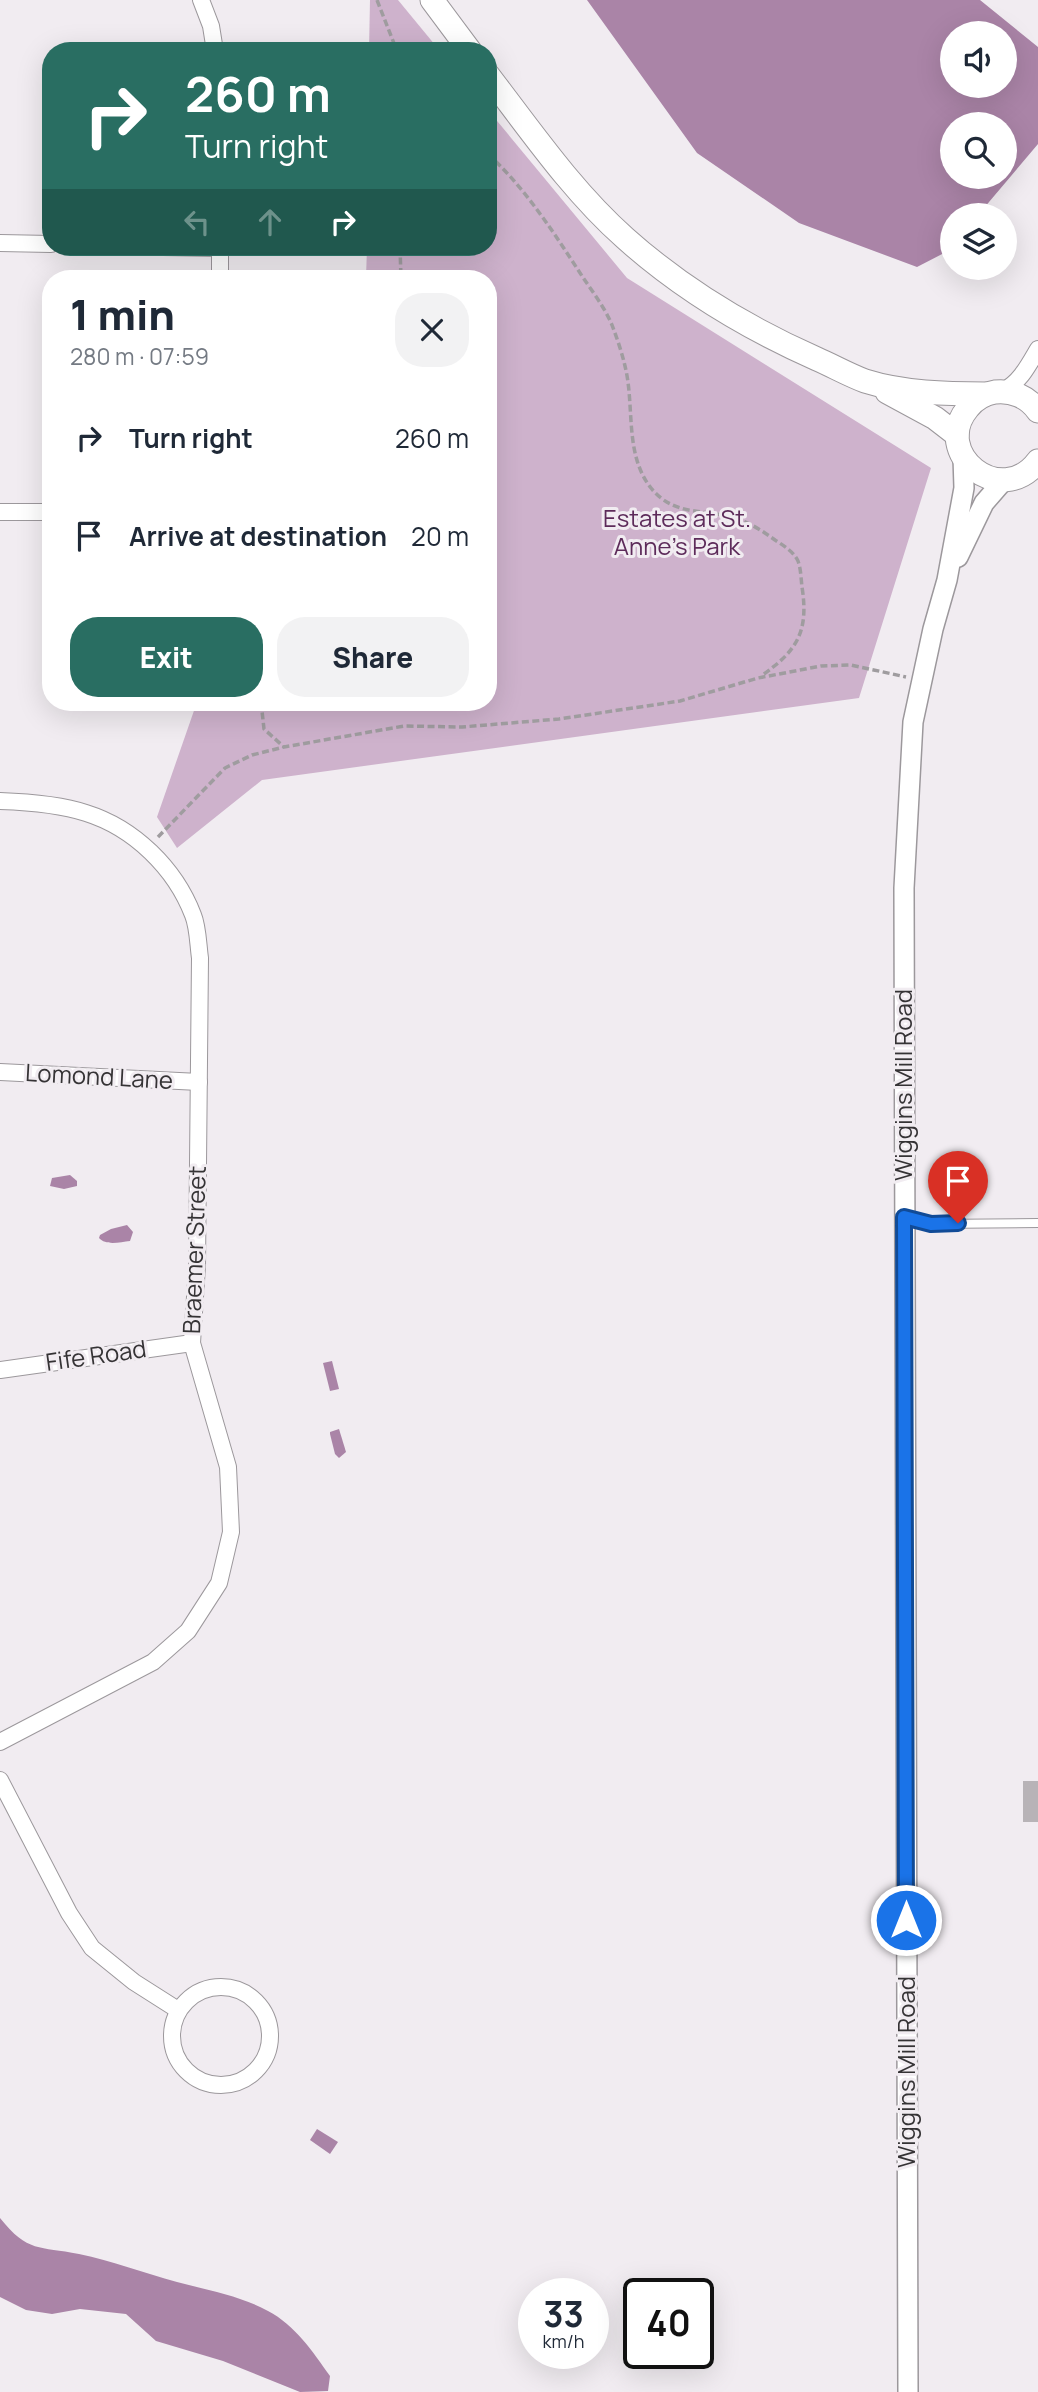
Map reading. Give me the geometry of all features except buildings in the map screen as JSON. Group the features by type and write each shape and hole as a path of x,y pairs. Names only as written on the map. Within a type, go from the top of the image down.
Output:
{"main road":[{"path":"432,0 463,42"},
{"path":"497,87 557,167 624,237 688,288 728,315 775,341 866,381 935,418 960,446 972,468 984,476 1026,473"},
{"path":"866,381 925,391 995,393 1024,397 1038,411"},
{"path":"960,446 963,414 973,402 995,393"}],"street":[{"path":"201,0 211,26 214,42"},
{"path":"0,243 42,244"},
{"path":"995,393 1013,386 1023,375 1038,349"},
{"name":"Wiggins Mill Road","path":"908,2392 904,888 913,722 933,629 947,580 964,488 960,446"},
{"name":"Wiggins Mill Road","path":"947,580 974,520 989,495 1026,473"},
{"path":"0,512 42,512"},
{"name":"Braemer Street","path":"0,801 33,803 87,813 130,835 147,849 177,884 194,916 200,958 197,1266 192,1343 228,1466 231,1532 219,1583 188,1631 153,1662 0,1742"},
{"name":"Lomond Lane","path":"0,1072 198,1082"},
{"name":"Fife Road","path":"0,1370 192,1343"},
{"path":"0,1780 69,1913 92,1948 134,1982 178,2010"},
{"path":"222,1985 247,1992 265,2011 272,2036 265,2061 246,2079 221,2086 196,2079 177,2061 171,2035 178,2010 196,1992 222,1985"}],"lane":[{"path":"904,1217 931,1224 1038,1223"}],"path":[{"path":"377,0 393,42"},
{"path":"497,163 535,208 612,324 625,367 634,451 640,471 652,490 676,508 737,519 762,530 792,551 799,563 805,606 803,625 796,643 782,661 758,678"},
{"path":"147,849 225,768 251,755 284,747 404,726 463,727 545,720 653,705 705,695 758,678 821,666 851,665 922,680"},
{"path":"262,711 264,730 284,747"}],"green space":[{"path":"370,0 398,0 433,42 369,42"},
{"name":"Estates at St. Anne's Park","path":"497,121 627,278 931,468 859,698 262,780 177,848 157,817 194,711 497,711 497,270 366,270 367,256 497,256"}],"shaded area":[{"path":"587,0 980,0 1006,21 940,21 940,98 1017,98 1017,30 1038,47 1038,144 1017,169 1017,112 940,112 940,189 1000,189 988,203 940,203 940,255 917,267 799,223 697,153"},
{"path":"70,1175 77,1181 77,1186 64,1189 50,1186 52,1178"},
{"path":"127,1225 133,1232 130,1241 109,1243 99,1238 111,1229"},
{"path":"332,1361 339,1389 330,1391 323,1363"},
{"path":"339,1429 346,1452 339,1458 335,1454 330,1432"},
{"path":"317,2129 338,2142 330,2154 310,2140"},
{"path":"0,2218 19,2237 35,2246 104,2260 235,2297 268,2311 295,2331 317,2358 330,2376 328,2391 300,2392 223,2361 156,2341 126,2314 80,2309 52,2314 26,2310 0,2297"}],"route":[{"path":"906,1920 904,1217 931,1224 958,1223"}]}
